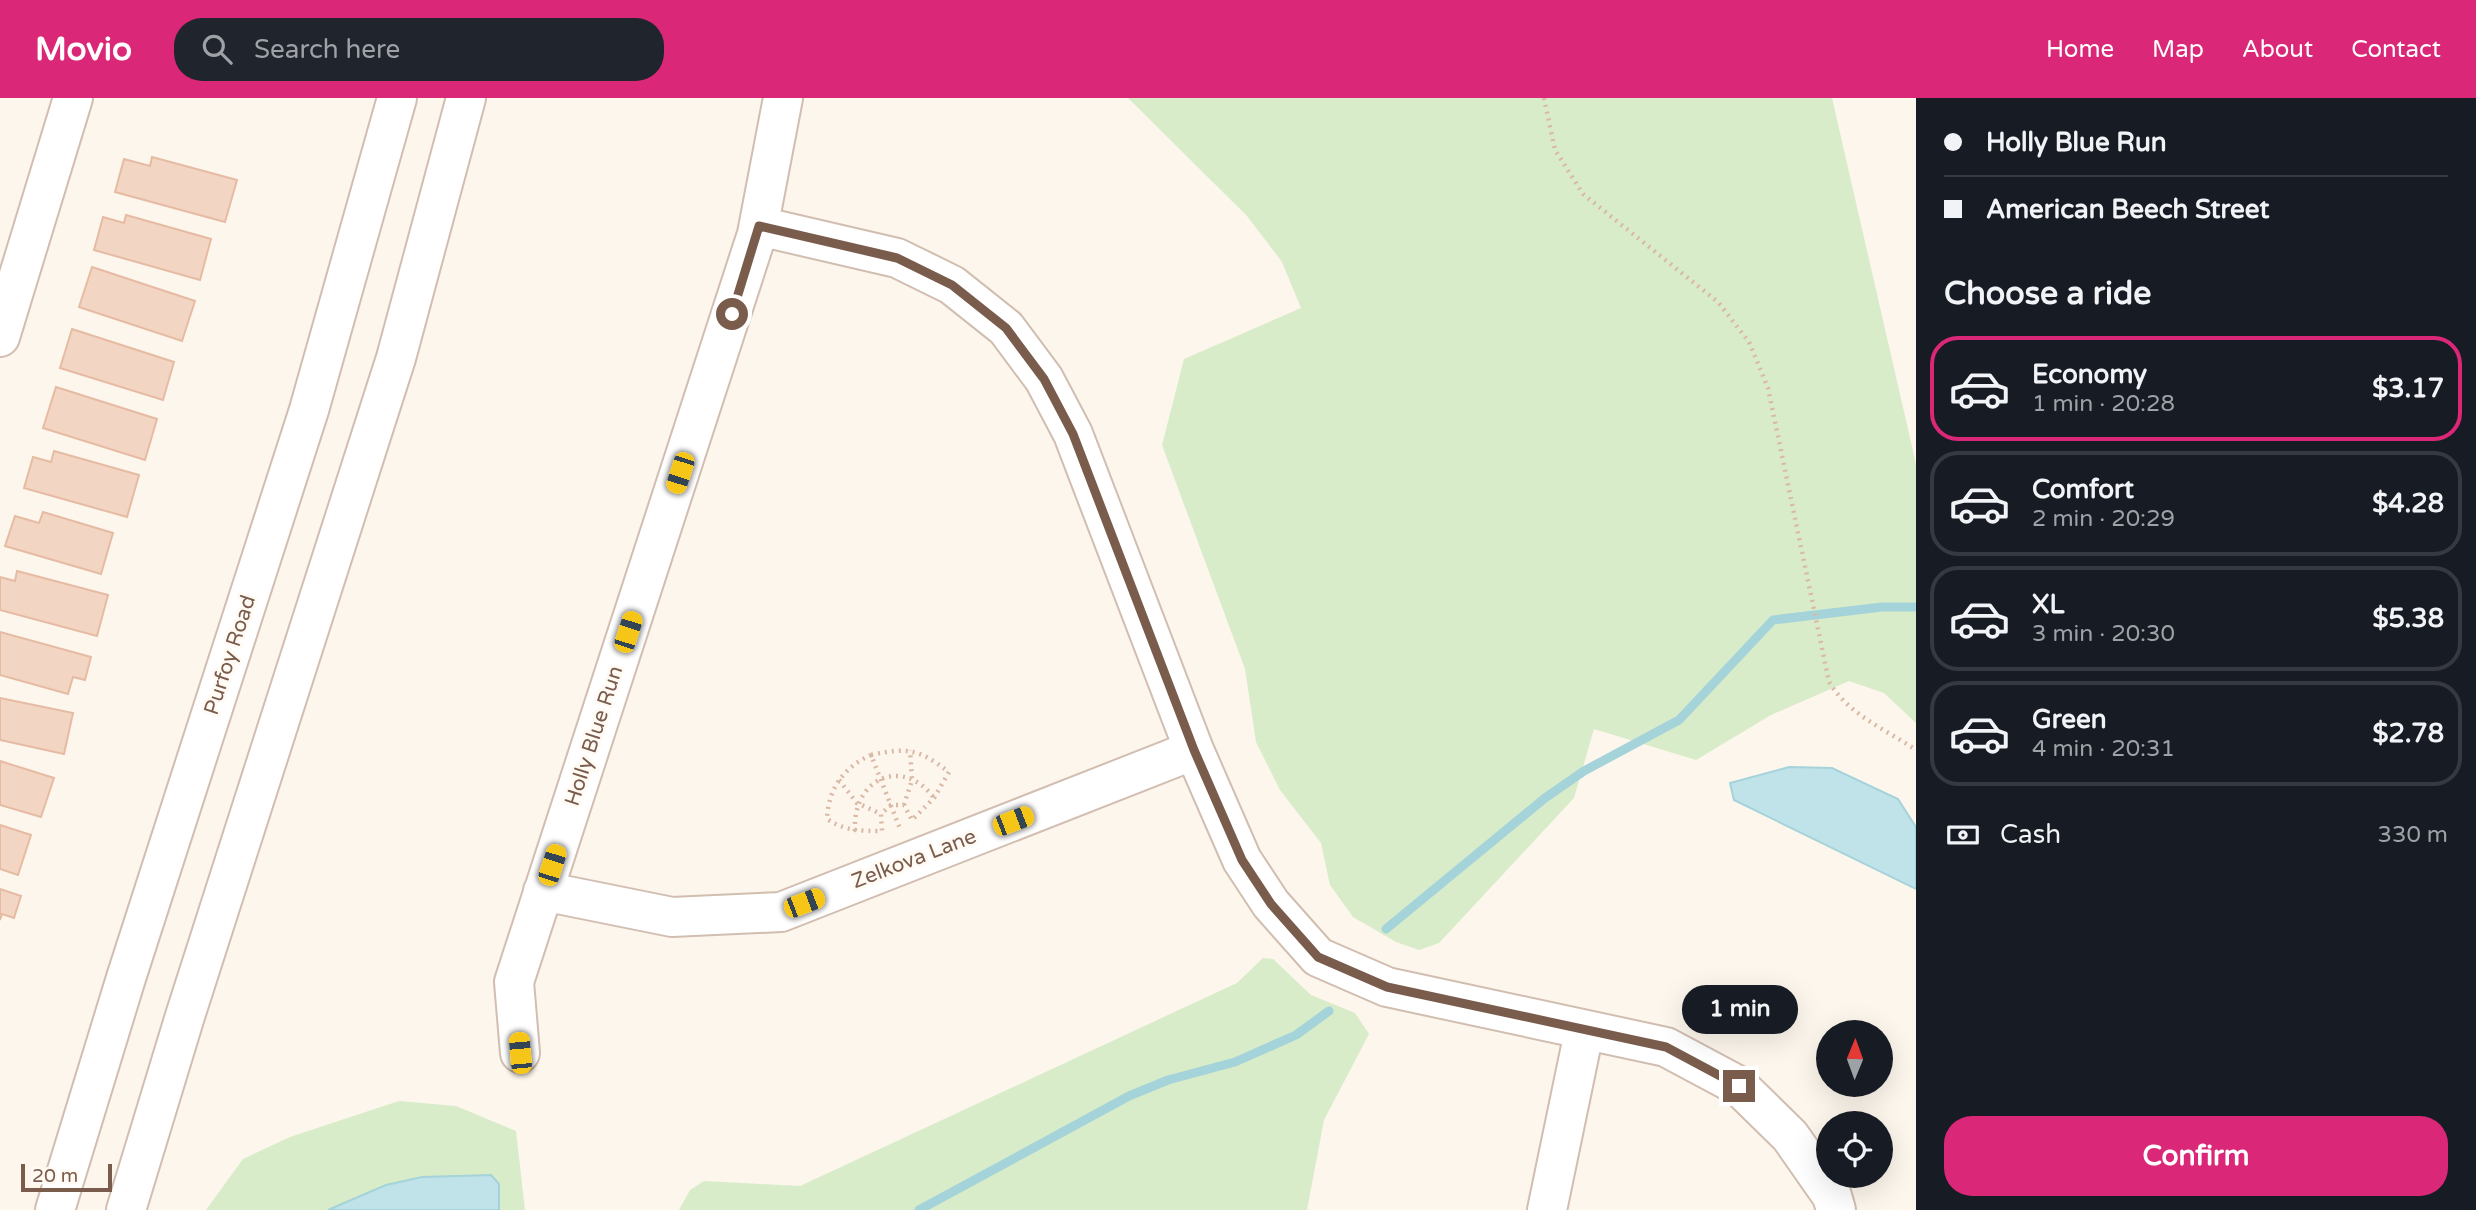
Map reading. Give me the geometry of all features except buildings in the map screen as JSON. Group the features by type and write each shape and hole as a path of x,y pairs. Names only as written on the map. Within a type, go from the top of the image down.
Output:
{"street":[{"path":"0,337 73,98"},
{"name":"Purfoy Road","path":"55,1210 126,978 309,410 397,98"},
{"path":"126,1210 185,1016 396,358 466,98"},
{"name":"Holly Blue Run","path":"520,1053 514,982 759,226 783,98"},
{"path":"759,226 897,258 952,285 1006,328 1044,379 1073,434 1194,750 1242,860 1271,904 1318,957 1387,987 1584,1032 1666,1047 1739,1086 1790,1136 1832,1196 1836,1210"},
{"name":"Zelkova Lane","path":"543,891 672,917 781,912 1194,750"},
{"path":"1547,1210 1584,1032"}],"path":[{"path":"1544,98 1555,149 1583,194 1718,302 1749,342 1768,387 1829,682 1844,703 1916,750"},
{"path":"881,814 882,831 855,831 840,827 827,819 831,794 850,766 871,755 910,750 930,757 948,772 934,798 912,820 904,805 912,780 910,750"},
{"path":"871,755 902,835"},
{"path":"855,831 857,803 862,792 881,780 900,777 912,780 934,798"},
{"path":"839,780 857,803 881,814"},
{"path":"881,814 891,805 904,805"}],"green space":[{"path":"1128,98 1832,98 1916,464 1916,723 1884,693 1849,681 1771,715 1696,760 1594,729 1574,798 1439,943 1419,950 1396,942 1353,917 1330,885 1321,843 1280,790 1256,742 1245,669 1162,445 1184,359 1301,308 1282,262 1247,216"},
{"path":"1263,958 1273,959 1311,995 1355,1013 1369,1034 1324,1120 1307,1210 679,1210 690,1190 704,1181 800,1186 1237,983"},
{"path":"399,1101 456,1106 516,1131 525,1210 206,1210 243,1159 290,1137"}],"water":[{"path":"1789,767 1832,768 1898,799 1916,827 1916,889 1734,800 1730,783"},
{"path":"491,1175 499,1184 499,1210 328,1210 386,1185 422,1177"}],"waterway":[{"path":"1386,929 1545,798 1584,771 1679,720 1773,620 1882,607 1916,607"},
{"path":"919,1210 1129,1096 1168,1080 1235,1062 1296,1035 1329,1011"}],"route":[{"path":"732,314 759,226 897,258 952,285 1006,328 1044,379 1073,434 1194,750 1242,860 1271,904 1318,957 1387,987 1584,1032 1666,1047 1739,1086"}]}
